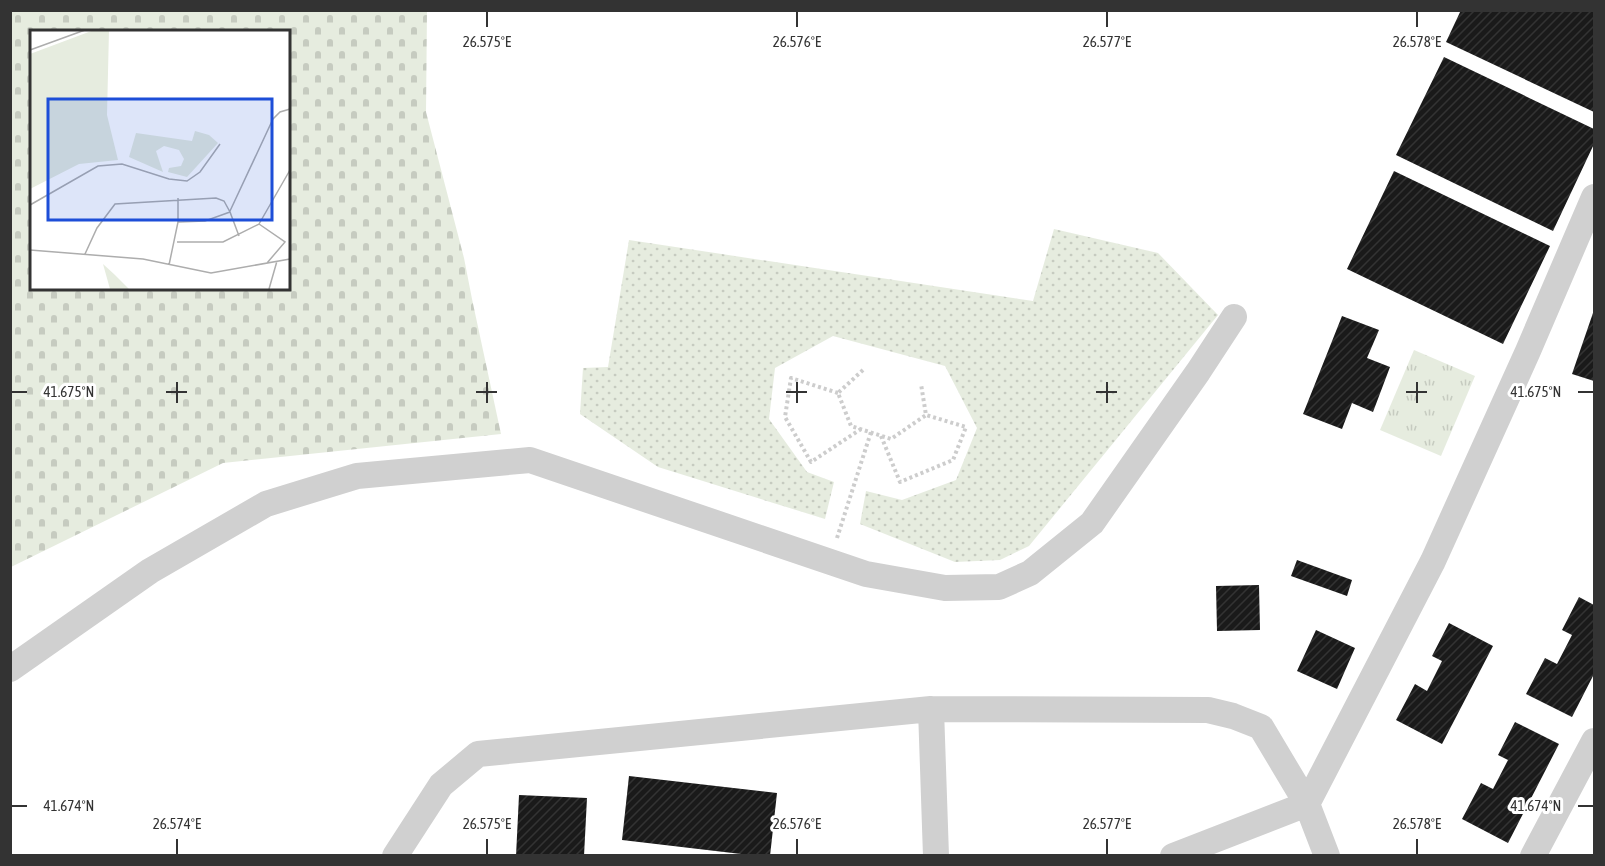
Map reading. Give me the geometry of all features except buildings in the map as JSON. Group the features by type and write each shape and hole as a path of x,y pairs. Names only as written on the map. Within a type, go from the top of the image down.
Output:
{"street":[{"path":"1173,855 1307,804 1433,561 1528,351 1594,197"},
{"path":"10,669 150,571 266,504 357,477 531,460 866,574 945,588 999,587 1030,573 1092,523 1234,317"},
{"path":"931,709 936,855"},
{"path":"395,855 441,785 478,754 931,709 1208,710 1233,716 1261,727 1307,804 1327,855"},
{"path":"1533,855 1594,741"}],"path":[{"path":"838,393 863,370"},
{"path":"838,393 790,378 785,417 811,462 861,429"},
{"path":"921,384 926,415"},
{"path":"838,393 851,426 891,439 926,415"},
{"path":"881,436 900,482 953,460 966,427 926,415"},
{"path":"829,562 871,432"}],"green space":[{"path":"11,10 427,11 426,112 464,258 501,434 223,463 11,567"},
{"path":"1054,229 1158,253 1218,315 1029,546 1000,560 955,562 860,524 866,491 902,500 956,480 977,428 945,366 833,336 775,368 769,419 807,472 834,482 825,519 658,467 580,414 583,368 608,367 629,240 1033,301"},
{"path":"1414,350 1475,376 1441,456 1380,430"}]}
